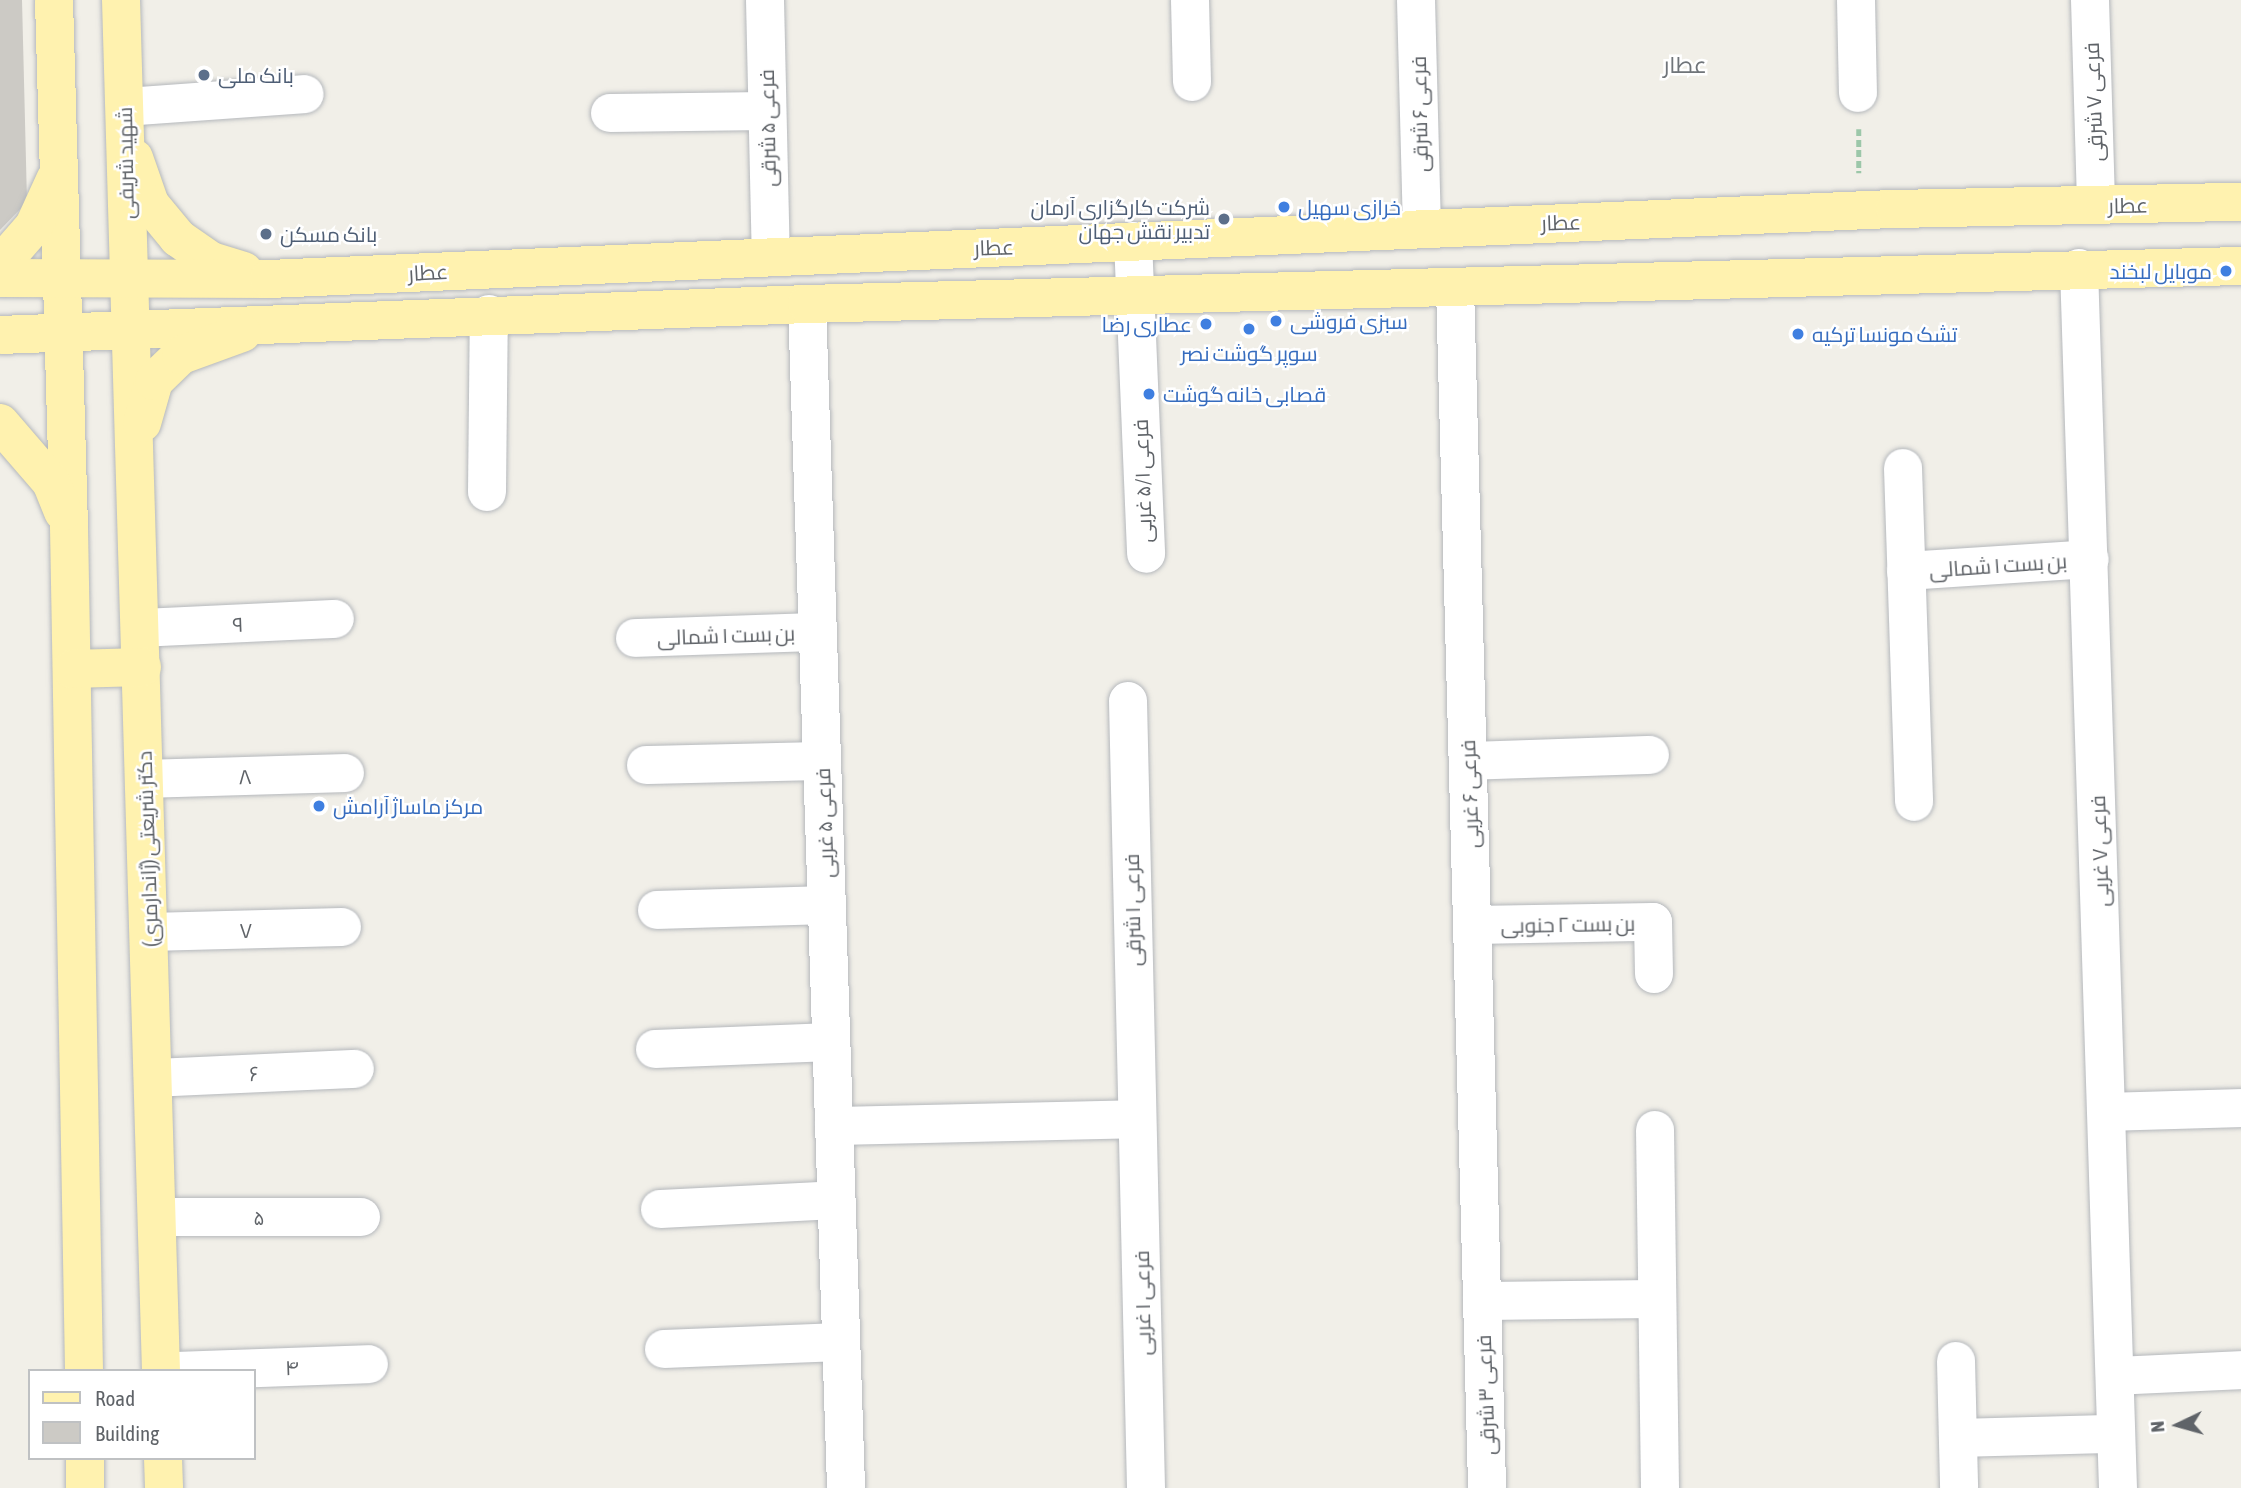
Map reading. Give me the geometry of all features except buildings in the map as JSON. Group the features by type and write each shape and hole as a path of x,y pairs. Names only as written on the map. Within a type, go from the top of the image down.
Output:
{"main road":[{"path":"54,0 61,168 61,332 69,527 84,1369"},
{"name":"شهید شریفی","path":"121,0 126,122 126,275 133,326"},
{"path":"126,122 150,204 178,238 211,261 269,279"},
{"path":"0,265 34,226 61,168"},
{"name":"عطار","path":"0,278 61,279 126,275 269,279 1860,210 2241,202"},
{"name":"عطار","path":"0,335 133,326 807,304 2079,268 2241,266"},
{"path":"136,442 154,381 181,355 278,321"},
{"name":"دکتر شریعتی (ژاندارمری)","path":"133,326 161,1369"},
{"path":"0,424 51,482 69,527"},
{"path":"72,670 142,667"},
{"path":"85,1460 85,1488"},
{"path":"163,1460 164,1488"}],"street":[{"name":"فرعی ۵ شرقی","path":"765,0 771,256"},
{"path":"1190,0 1192,82"},
{"name":"فرعی ۶ شرقی","path":"1416,0 1422,228"},
{"path":"1856,0 1858,93"},
{"name":"فرعی ۷ شرقی","path":"2090,0 2096,205"},
{"path":"126,122 305,94"},
{"path":"610,113 767,111"},
{"name":"فرعی ۵/۱ غربی","path":"1133,241 1146,554"},
{"name":"فرعی ۷ غربی","path":"2079,268 2118,1488"},
{"name":"فرعی ۶ غربی","path":"1455,287 1482,1301"},
{"name":"فرعی ۵ غربی","path":"807,304 841,1342"},
{"path":"486,492 489,314"},
{"path":"1903,468 1914,802"},
{"name":"بن بست ۱ شمالی","path":"1906,571 2090,559"},
{"name":"۹","path":"141,628 335,620"},
{"name":"بن بست ۱ شمالی","path":"635,638 818,632"},
{"name":"فرعی ۱ شرقی","path":"1128,701 1137,1119"},
{"path":"1468,761 1650,755"},
{"path":"646,765 822,761"},
{"name":"۸","path":"145,779 345,773"},
{"path":"657,910 827,905"},
{"name":"بن بست ۲ جنوبی","path":"1474,925 1653,922 1654,974"},
{"name":"۷","path":"149,932 342,927"},
{"path":"655,1049 831,1042"},
{"name":"۶","path":"153,1078 355,1069"},
{"path":"2107,1112 2241,1108"},
{"path":"834,1126 971,1125 1137,1119"},
{"name":"فرعی ۱ غربی","path":"1137,1119 1146,1488"},
{"path":"1655,1130 1660,1488"},
{"path":"660,1209 836,1200"},
{"name":"۵","path":"157,1217 361,1217"},
{"path":"1482,1301 1657,1299"},
{"name":"فرعی ۳ شرقی","path":"1482,1301 1487,1488"},
{"path":"664,1349 841,1342 846,1488"},
{"path":"1956,1361 1959,1488"},
{"name":"۴","path":"229,1369 369,1364"},
{"path":"2115,1376 2241,1370"},
{"path":"1958,1438 2116,1434"}],"path":[{"path":"1858,93 1860,210"}],"place":[{"name":"بانک ملی","path":"204,75"},
{"name":"خرازی سهیل","path":"1284,207"},
{"name":"شرکت کارگزاری آرمان تدبیر نقش جهان","path":"1224,219"},
{"name":"بانک مسکن","path":"266,234"},
{"name":"موبایل لبخند","path":"2226,271"},
{"name":"سبزی فروشی","path":"1276,321"},
{"name":"عطاری رضا","path":"1206,324"},
{"name":"سوپر گوشت نصر","path":"1249,329"},
{"name":"تشک مونسا ترکیه","path":"1798,334"},
{"name":"قصابی خانه گوشت","path":"1149,394"},
{"name":"مرکز ماساژ آرامش","path":"319,806"}],"district":[{"name":"عطار","path":"1685,65"}]}
